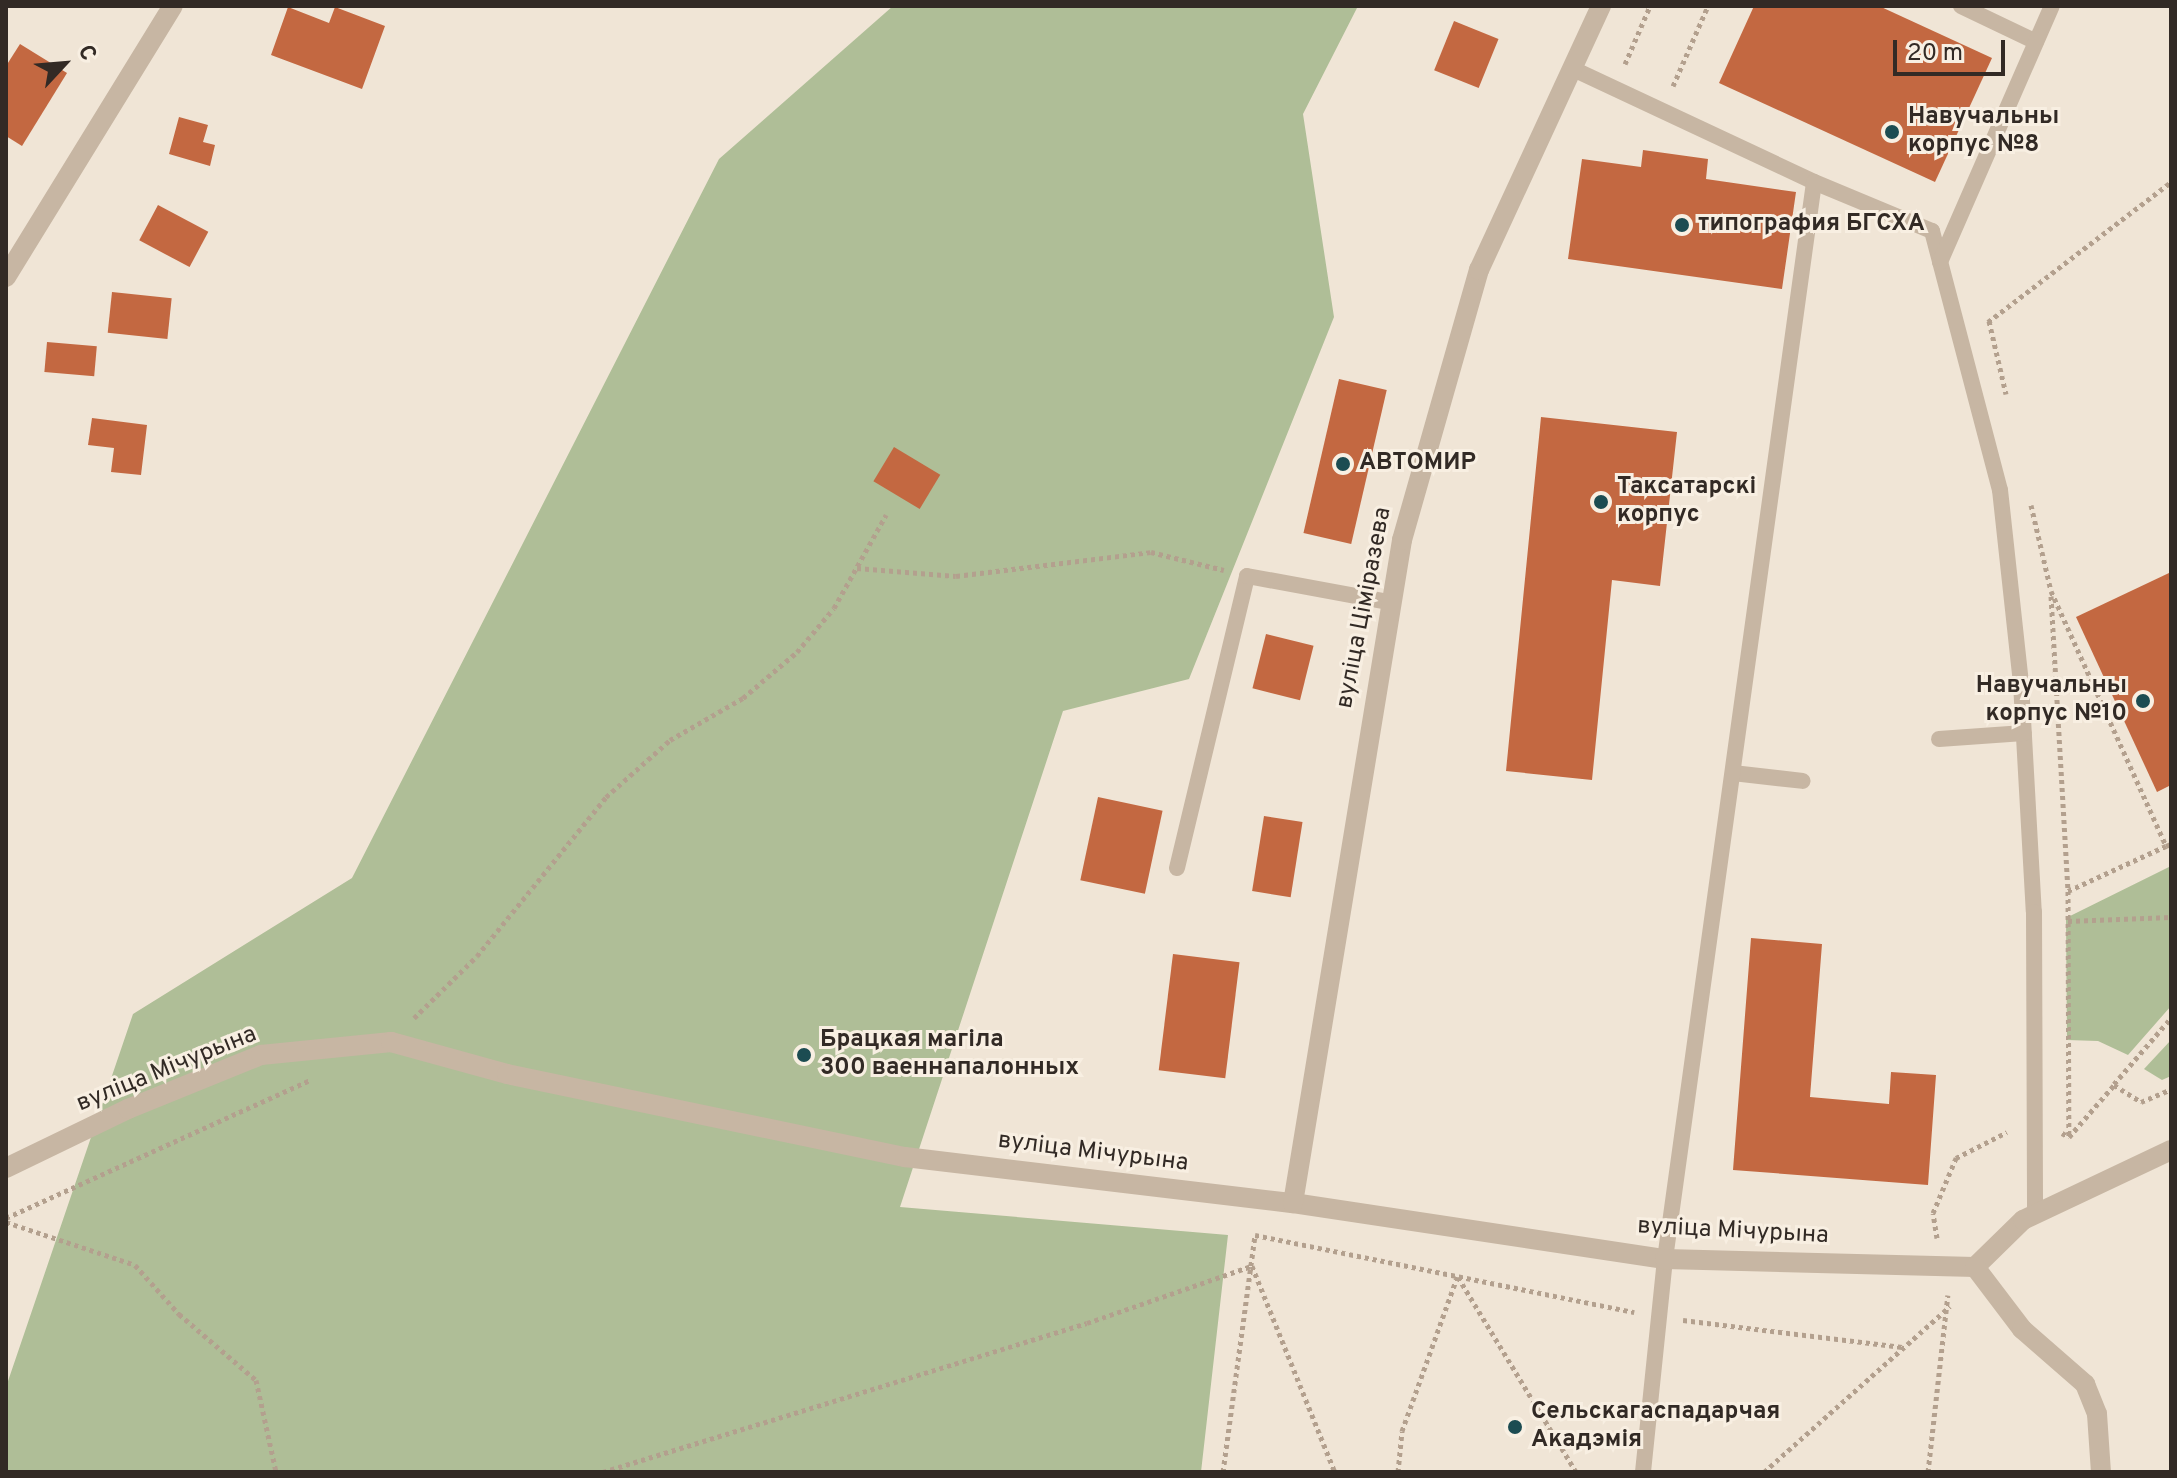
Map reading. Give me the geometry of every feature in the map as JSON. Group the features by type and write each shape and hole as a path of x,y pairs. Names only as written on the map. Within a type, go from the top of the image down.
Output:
{"street":[{"path":"6,277 173,6"},
{"name":"вуліца Ціміразева","path":"1293,1203 1388,602 1479,270 1601,6"},
{"name":"вуліца Мічурына","path":"6,1168 128,1109 261,1055 391,1042 507,1074 905,1157 1293,1203 1665,1259 1975,1267"},
{"path":"2101,1472 2097,1414 2085,1384 2022,1329 1975,1267 2035,1214 2171,1150"}],"lane":[{"path":"1961,6 2036,42"},
{"path":"1940,262 2052,6"},
{"path":"1571,68 1814,182 1932,231 2000,490 2024,733 2034,912 2035,1214"},
{"path":"1643,1472 1665,1259 1814,182"},
{"path":"1177,868 1247,576 1388,602"},
{"path":"1939,739 2024,733"},
{"path":"1733,773 1803,781"}],"path":[{"path":"1615,88 1650,6"},
{"path":"1662,110 1708,6"},
{"path":"1962,342 2171,182"},
{"path":"1989,321 2010,411"},
{"path":"2030,501 2051,591 2068,891 2069,1137"},
{"path":"391,1042 477,956 606,797 670,740 743,698 797,652 834,608 886,515"},
{"path":"857,568 956,576 1151,552 1247,576"},
{"path":"2051,591 2169,845 2068,891"},
{"path":"2068,921 2171,917"},
{"path":"2069,1137 2171,1018"},
{"path":"6,1220 323,1074"},
{"path":"2114,1085 2141,1102 2171,1089"},
{"path":"1928,1472 1951,1306 1933,1213 1956,1158 2036,1118 2069,1137"},
{"path":"1223,1472 1259,1199"},
{"path":"6,1220 135,1265 179,1314 256,1380 276,1472"},
{"path":"1255,1235 1658,1317 1904,1347"},
{"path":"603,1472 1087,1323 1252,1266"},
{"path":"1252,1266 1335,1472"},
{"path":"1398,1472 1402,1431 1458,1276"},
{"path":"1458,1276 1576,1472"},
{"path":"1764,1472 1951,1306"}],"green space":[{"path":"893,6 1358,6 1303,114 1334,317 1189,679 1063,711 900,1207 1228,1235 1201,1472 6,1472 6,1387 133,1014 352,878 719,159"},
{"path":"2171,866 2171,1006 2128,1055 2098,1041 2067,1040 2066,918"},
{"path":"2171,1040 2171,1076 2162,1080 2144,1069"}],"building":[{"name":"Навучальны корпус №8","path":"1754,6 1879,6 1992,58 1935,182 1719,83"},
{"path":"288,7 329,23 335,7 385,26 362,89 271,55"},
{"path":"1454,21 1499,39 1479,88 1434,70"},
{"path":"20,44 67,73 22,146 6,136 6,66"},
{"path":"179,117 208,125 203,142 215,145 210,166 169,154"},
{"name":"типография БГСХА","path":"1643,150 1708,159 1706,179 1796,192 1782,289 1568,259 1582,159 1641,167"},
{"path":"158,205 208,232 190,267 139,240"},
{"path":"112,292 172,298 167,339 108,333"},
{"path":"47,342 97,346 94,376 44,372"},
{"path":"1339,379 1387,390 1351,544 1303,533"},
{"path":"1541,417 1677,432 1660,586 1612,580 1592,780 1506,771"},
{"path":"92,418 147,425 141,475 111,472 114,448 88,445"},
{"path":"894,447 940,475 920,509 873,481"},
{"name":"Навучальны корпус №10","path":"2169,573 2171,785 2157,792 2076,617"},
{"path":"1266,634 1314,646 1300,700 1252,688"},
{"path":"1098,797 1163,811 1145,894 1080,880"},
{"path":"1264,816 1303,822 1291,897 1252,891"},
{"path":"1751,938 1822,944 1810,1097 1889,1104 1891,1072 1936,1075 1928,1185 1733,1170"},
{"path":"1173,954 1240,962 1225,1078 1159,1070"}],"place":[{"name":"Навучальны корпус №8","path":"1892,132"},
{"name":"типография БГСХА","path":"1682,225"},
{"name":"АВТОМИР","path":"1343,464"},
{"name":"Таксатарскі корпус","path":"1601,502"},
{"name":"Навучальны корпус №10","path":"2143,701"},
{"name":"Брацкая магіла 300 ваеннапалонных","path":"804,1055"},
{"name":"Сельскагаспадарчая Акадэмія","path":"1515,1427"}]}
